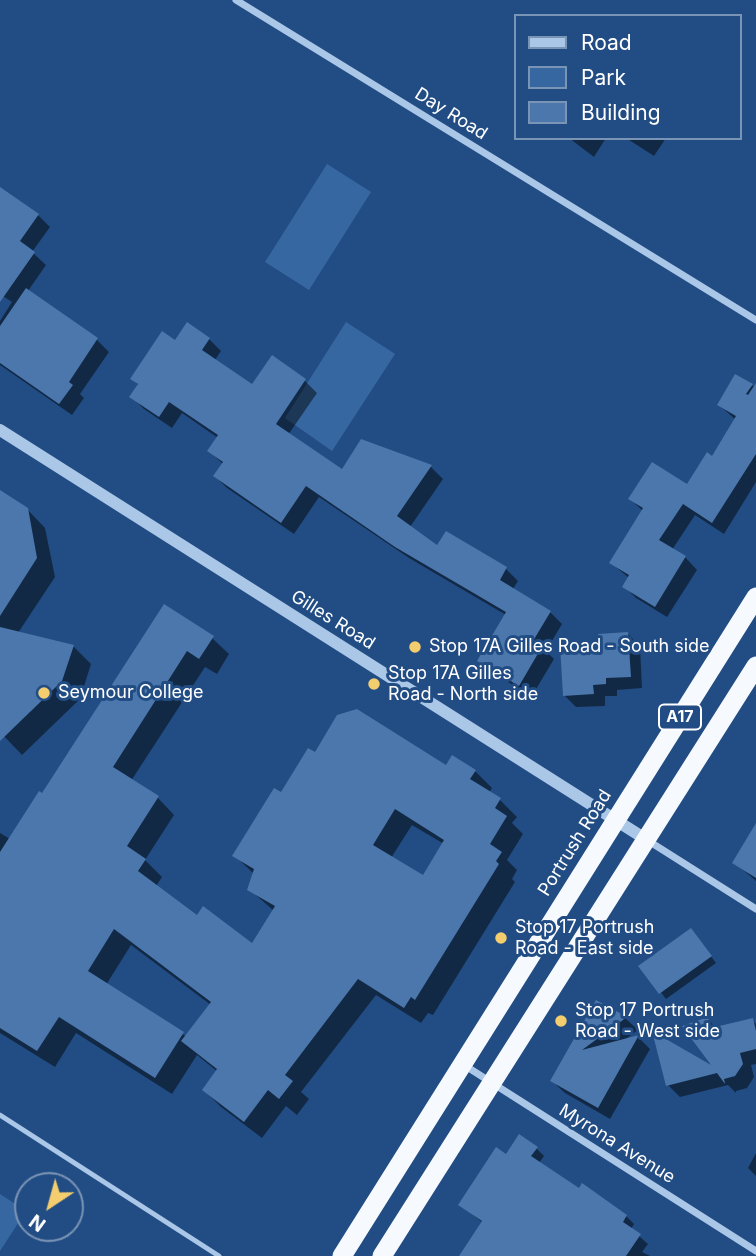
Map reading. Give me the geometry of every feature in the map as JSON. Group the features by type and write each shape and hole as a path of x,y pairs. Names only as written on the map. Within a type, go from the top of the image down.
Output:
{"highway":[{"name":"Portrush Road","path":"342,1256 756,597"},
{"name":"A17","path":"382,1256 756,666"}],"street":[{"name":"Day Road","path":"236,0 756,320"},
{"name":"Gilles Road","path":"0,430 647,840"},
{"path":"647,840 756,909"},
{"name":"Myrona Avenue","path":"462,1064 756,1251"}],"lane":[{"path":"0,1115 219,1256"}],"green space":[{"path":"327,164 371,192 309,290 265,262"},
{"path":"346,322 395,354 332,451 285,418"},
{"path":"0,1194 14,1203 14,1229 0,1251"}],"building":[{"path":"0,187 39,214 20,241 35,252 0,302"},
{"path":"26,288 98,338 69,382 73,385 59,404 0,363 0,326"},
{"path":"187,322 210,338 202,350 252,384 272,355 306,379 276,424 342,469 361,439 432,465 397,516 437,545 446,531 507,567 500,580 551,611 530,646 543,645 519,686 477,661 506,612 395,547 306,486 281,523 213,476 223,462 207,451 218,435 169,402 159,417 129,397 138,384 130,379 162,331 175,340"},
{"path":"735,374 753,384 746,394 748,395 756,383 756,454 712,523 683,504 659,540 686,556 655,607 622,587 629,575 609,563 643,508 628,499 652,462 687,484 707,452 712,456 736,416 717,405"},
{"path":"0,490 28,508 37,558 0,616"},
{"path":"164,604 214,636 199,659 187,651 113,767 159,796 127,846 146,859 138,871 197,915 203,906 252,943 275,906 247,890 254,869 232,856 274,788 281,792 308,748 315,752 337,715 357,709 446,765 452,755 476,770 470,779 501,798 495,808 507,816 490,844 502,852 496,861 499,864 415,1000 411,997 404,1008 358,979 285,1075 293,1081 279,1099 268,1090 244,1122 202,1090 217,1069 181,1041 211,1002 114,929 88,971 184,1032 155,1078 59,1017 37,1051 0,1028 0,852 39,791 42,793","holes":["395,809 444,840 423,875 373,845"]},
{"path":"0,627 74,645 62,681 0,741"},
{"path":"628,632 631,677 606,678 606,684 593,685 594,694 563,696 560,645 599,643 598,634"},
{"path":"756,823 756,878 732,863"},
{"path":"691,928 712,956 659,994 638,966"},
{"path":"596,1000 627,1017 582,1050 639,1035 598,1108 550,1081"},
{"path":"708,1017 711,1028 753,1018 756,1049 740,1053 743,1064 735,1076 724,1079 725,1084 717,1073 666,1086 652,1031 711,1065 682,1026"},
{"path":"519,1134 538,1147 531,1156 579,1188 582,1183 627,1215 623,1222 641,1234 626,1256 459,1256 482,1221 458,1205 496,1147 506,1154"}],"place":[{"name":"Stop 17A Gilles Road - South side","path":"415,647"},
{"name":"Stop 17A Gilles Road - North side","path":"374,684"},
{"name":"Seymour College","path":"44,693"},
{"name":"Stop 17 Portrush Road - East side","path":"501,938"},
{"name":"Stop 17 Portrush Road - West side","path":"561,1021"}]}
